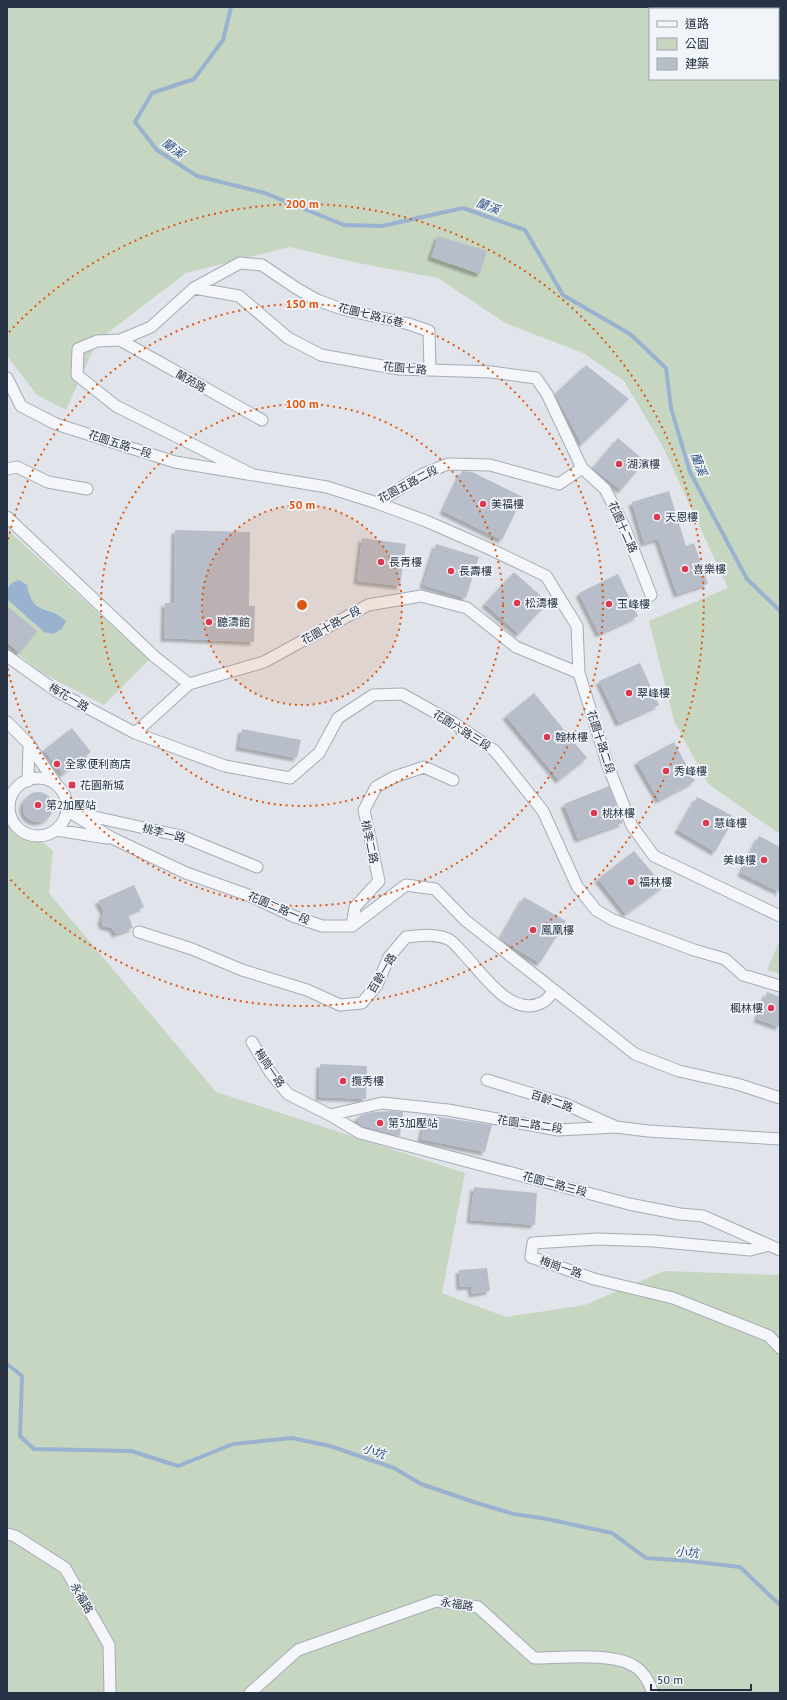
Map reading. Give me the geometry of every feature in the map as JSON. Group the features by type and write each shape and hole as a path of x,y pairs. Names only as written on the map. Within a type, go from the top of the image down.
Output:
{"street":[{"name":"花園七路16巷","path":"194,288 240,263 262,265 317,300 342,309 409,324 429,331 430,370"},
{"path":"194,288 151,327 120,340 97,341 78,349 77,375 116,406 253,474"},
{"name":"花園七路","path":"194,288 239,296 288,338 321,355 399,369 491,372 536,378 547,394 582,468"},
{"name":"蘭苑路","path":"120,340 262,420"},
{"name":"花園五路一段","path":"7,378 21,406 56,424 175,462 253,474"},
{"name":"花園五路二段","path":"253,474 327,488 376,503 423,474 448,464 490,465 559,484 582,468"},
{"path":"7,469 17,467 48,482 87,489"},
{"name":"花園十二路","path":"582,468 605,489 625,528 651,595"},
{"name":"花園十路二段","path":"376,503 433,525 546,576 577,626 579,673 608,766 632,826 654,856 780,916"},
{"path":"7,517 155,657 189,684 135,733"},
{"name":"花園十路一段","path":"189,684 264,662 368,605 421,596 467,608 516,647 579,673"},
{"name":"梅花一路","path":"7,656 56,691 135,733"},
{"name":"花園六路三段","path":"135,733 225,766 290,778 319,753 338,718 373,695 402,694 454,723 495,751 543,811 577,886 596,910 620,922 694,950 725,959 743,975 780,986"},
{"path":"7,722 28,744 57,786"},
{"path":"28,744 28,781"},
{"name":"桃李二路","path":"352,926 355,907 379,881 364,810 376,787 394,776 424,767 452,780"},
{"path":"35,778 44,778 57,786 63,792 68,804 68,811 62,825 48,835 39,837 30,836 15,826 10,818 8,809 13,791 20,784 35,778"},
{"name":"花園二路一段","path":"68,811 112,838 186,872 248,895 292,916 322,926 352,926"},
{"name":"桃李一路","path":"68,811 181,836 257,867"},
{"path":"56,830 112,838"},
{"path":"7,832 23,831"},
{"path":"352,926 406,885 435,889 465,920 635,1054 679,1071 737,1084 780,1098"},
{"name":"百齡一路","path":"139,932 192,949 242,970 307,990 340,1005 362,1003 377,985 389,957 406,937 430,935 449,939 474,964 491,985 510,1001 531,1006 544,1002 554,991"},
{"name":"梅崗一路","path":"252,1042 270,1072 288,1094 330,1115"},
{"name":"百齡二路","path":"487,1080 565,1104 616,1127"},
{"name":"花園二路二段","path":"330,1115 382,1103 448,1110 558,1130 616,1127 648,1131 780,1139"},
{"name":"花園二路三段","path":"330,1115 360,1133 629,1204 680,1214 703,1216 780,1250"},
{"name":"梅崗一路","path":"769,1245 750,1250 654,1241 598,1239 576,1240 533,1243 531,1257 594,1279 673,1298 770,1336 780,1348"},
{"name":"永福路","path":"7,1534 15,1536 65,1568 110,1645 110,1693"},
{"name":"永福路","path":"250,1693 298,1650 436,1600 478,1607 534,1658 613,1657 634,1666 649,1683 653,1693"}],"green space":[{"path":"7,7 780,7 780,834 708,784 674,721 649,621 728,588 662,445 624,381 583,353 505,323 438,278 358,263 290,247 186,273 97,341 66,410 37,395 7,356"},
{"path":"10,532 149,660 104,705 40,672 7,645 7,535"},
{"path":"7,811 53,851 49,893 216,1092 465,1173 442,1293 506,1317 585,1305 664,1271 780,1275 780,1693 7,1693"},
{"path":"780,940 780,974 767,970"}],"water":[{"path":"19,580 27,585 33,602 37,606 60,616 66,621 62,629 53,634 44,632 7,599 9,586"}],"building":[{"path":"438,236 487,251 480,274 431,257"},
{"path":"586,365 629,399 582,444 555,394"},
{"name":"湖濱樓","path":"618,438 645,461 621,490 593,468"},
{"name":"美福樓","path":"462,471 472,472 523,497 502,540 443,511"},
{"path":"669,491 686,546 694,543 708,584 677,594 658,539 644,543 632,502"},
{"path":"175,530 250,532 249,606 255,606 254,642 164,638 165,603 174,603"},
{"name":"長青樓","path":"362,538 406,544 400,586 357,581"},
{"name":"長壽樓","path":"436,544 479,557 466,598 423,585"},
{"name":"松濤樓","path":"514,572 548,602 519,634 485,604"},
{"name":"玉峰樓","path":"618,574 638,616 599,634 579,593"},
{"path":"7,606 37,631 19,653 7,643"},
{"name":"翠峰樓","path":"640,663 659,705 619,723 599,681"},
{"name":"翰林樓","path":"534,693 587,758 559,780 506,716"},
{"path":"72,728 91,752 63,774 44,750"},
{"path":"242,729 301,740 297,758 239,747"},
{"name":"秀峰樓","path":"674,742 695,781 659,800 637,762"},
{"name":"桃林樓","path":"609,786 623,823 578,839 564,804"},
{"name":"第2加壓站","path":"38,792 49,796 53,807 49,818 38,822 27,818 23,807 27,796"},
{"name":"慧峰樓","path":"697,797 735,817 715,852 678,830"},
{"name":"美峰樓","path":"759,836 780,847 780,892 741,873"},
{"name":"福林樓","path":"634,851 664,886 626,914 598,879"},
{"path":"134,885 144,907 128,914 133,928 116,934 112,928 103,926 101,921 104,911 98,901"},
{"name":"鳳凰樓","path":"524,897 566,921 540,963 500,939"},
{"name":"楓林樓","path":"767,992 780,997 780,1027 757,1019"},
{"name":"攬秀樓","path":"320,1064 367,1066 366,1099 319,1097"},
{"name":"第3加壓站","path":"374,1112 403,1112 400,1136 363,1126 359,1124 357,1119 361,1115"},
{"path":"426,1115 492,1125 485,1152 421,1139"},
{"path":"474,1187 537,1193 535,1225 470,1220"},
{"path":"487,1268 490,1291 472,1294 471,1286 460,1287 459,1270"}],"waterway":[{"name":"蘭溪","path":"231,7 223,40 194,79 152,93 135,122 157,150 197,176 265,193 344,225 382,226 463,208 525,230 563,295 630,334 666,368 671,408 690,472 747,579 780,611"},
{"name":"小坑","path":"7,1364 22,1376 20,1436 34,1449 131,1451 178,1466 233,1444 292,1438 330,1446 394,1468 421,1484 514,1514 547,1519 612,1533 646,1558 740,1567 780,1605"}],"place":[{"name":"湖濱樓","path":"619,464"},
{"name":"美福樓","path":"483,504"},
{"name":"天恩樓","path":"657,517"},
{"name":"長青樓","path":"381,562"},
{"name":"喜樂樓","path":"685,569"},
{"name":"長壽樓","path":"451,571"},
{"name":"松濤樓","path":"517,603"},
{"name":"玉峰樓","path":"609,604"},
{"name":"聽濤館","path":"209,622"},
{"name":"翠峰樓","path":"629,693"},
{"name":"翰林樓","path":"547,737"},
{"name":"全家便利商店","path":"57,764"},
{"name":"秀峰樓","path":"666,771"},
{"name":"花園新城","path":"72,785"},
{"name":"第2加壓站","path":"38,805"},
{"name":"桃林樓","path":"594,813"},
{"name":"慧峰樓","path":"706,823"},
{"name":"美峰樓","path":"764,860"},
{"name":"福林樓","path":"631,882"},
{"name":"鳳凰樓","path":"533,930"},
{"name":"楓林樓","path":"771,1008"},
{"name":"攬秀樓","path":"343,1081"},
{"name":"第3加壓站","path":"380,1123"}]}
